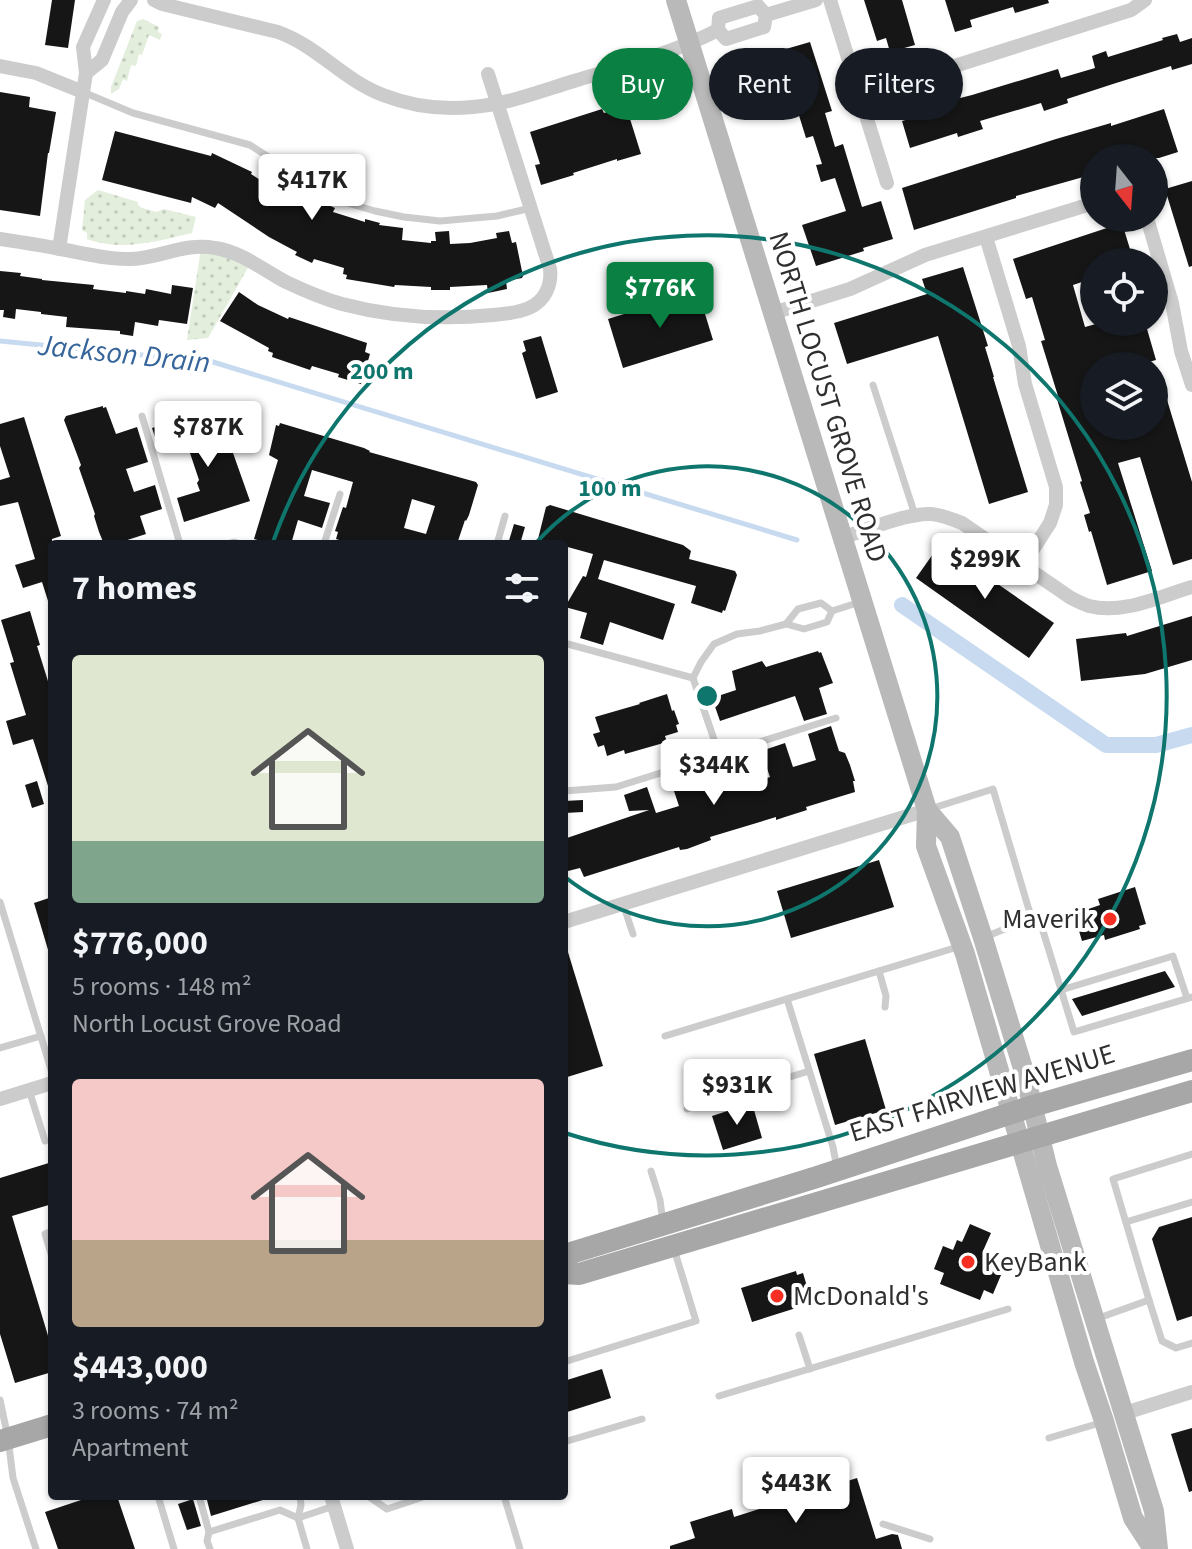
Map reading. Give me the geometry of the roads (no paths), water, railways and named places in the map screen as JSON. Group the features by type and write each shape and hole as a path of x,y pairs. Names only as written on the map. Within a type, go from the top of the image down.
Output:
{"main road":[{"name":"NORTH LOCUST GROVE ROAD","path":"676,0 927,810 926,846 1023,1110"},
{"name":"NORTH LOCUST GROVE ROAD","path":"927,810 950,837 983,938 1073,1323 1133,1518 1156,1549"},
{"name":"EAST FAIRVIEW AVENUE","path":"568,1265 571,1253 1023,1110 1192,1060"},
{"name":"EAST FAIRVIEW AVENUE","path":"568,1269 579,1274 1192,1091"},
{"name":"NORTH LOCUST GROVE ROAD","path":"1029,1139 1047,1166 1096,1319 1154,1511 1156,1549"},
{"path":"1073,1323 1091,1344 1111,1404 1125,1413 1122,1438 1143,1505 1133,1518"},
{"path":"4,1439 48,1426"}],"street":[{"path":"59,249 86,73 83,47 104,0"},
{"path":"86,73 102,60 122,12 131,0"},
{"path":"154,0 278,32 296,39 358,84 417,105 448,108 472,107 524,96 689,44 718,30"},
{"path":"766,15 816,0"},
{"path":"830,0 845,48"},
{"path":"963,63 1131,10 1145,0"},
{"path":"758,6 766,15 764,27 726,39 718,30 719,18 758,6"},
{"path":"0,66 36,73 83,92"},
{"path":"0,239 101,257 133,259 195,246 215,247 236,253 287,282 342,304 403,315 444,317 512,313 528,309 544,296 551,278 488,74"},
{"path":"867,120 887,183"},
{"path":"773,313 850,289 925,255 1080,207"},
{"path":"1151,232 1192,385"},
{"path":"986,237 1056,487 1056,505 1050,523 1023,565"},
{"path":"842,538 915,515 931,514 962,523 1071,598 1090,606 1128,606 1192,587"},
{"path":"568,921 927,810"},
{"path":"0,1099 48,1084"},
{"path":"1125,1413 1192,1392"},
{"path":"332,1501 347,1549"}],"lane":[{"path":"83,92 133,113 250,145 320,190 344,202 375,211 440,221 497,216 531,208"},
{"path":"873,385 915,515"},
{"path":"142,416 179,540"},
{"path":"325,540 340,494"},
{"path":"498,540 505,516"},
{"path":"719,754 693,678 714,644 737,634 786,624 804,629 827,622 832,611 862,601"},
{"path":"786,624 798,609 821,603 832,611"},
{"path":"568,644 693,678"},
{"path":"568,791 616,787 836,718"},
{"path":"927,810 993,789 1032,920"},
{"path":"0,902 48,1060"},
{"path":"623,904 633,934"},
{"path":"983,938 1039,918 1061,990 1074,1032 1189,997 1173,956 1061,990"},
{"path":"0,935 9,932"},
{"path":"665,1036 962,946"},
{"path":"879,971 886,996 885,1007"},
{"path":"787,999 833,1147 837,1170"},
{"path":"0,1048 41,1036"},
{"path":"687,1109 809,1071"},
{"path":"29,1090 45,1141"},
{"path":"1192,1154 1113,1179 1162,1341 1176,1348 1192,1343"},
{"path":"651,1171 660,1200 663,1225"},
{"path":"1126,1222 1192,1202"},
{"path":"568,1361 696,1321 673,1246"},
{"path":"1096,1319 1149,1300"},
{"path":"719,1396 1008,1309"},
{"path":"799,1335 810,1369"},
{"path":"0,1400 4,1439 13,1478 36,1549"},
{"path":"568,1441 642,1419"},
{"path":"1049,1438 1104,1421"},
{"path":"159,1500 174,1549"},
{"path":"200,1500 210,1549"},
{"path":"300,1500 298,1518 307,1549"},
{"path":"374,1500 387,1509 414,1500"},
{"path":"505,1500 520,1549"},
{"path":"298,1518 332,1501"},
{"path":"209,1532 280,1510 298,1518"},
{"path":"883,1524 930,1539"}],"waterway":[{"name":"Jackson Drain","path":"0,341 213,362 797,540"},
{"name":"Jackson Drain","path":"902,605 1106,745 1156,745 1192,735"}],"place":[{"name":"Maverik","path":"1110,919"},
{"name":"KeyBank","path":"968,1262"},
{"name":"McDonald's","path":"777,1296"}]}
